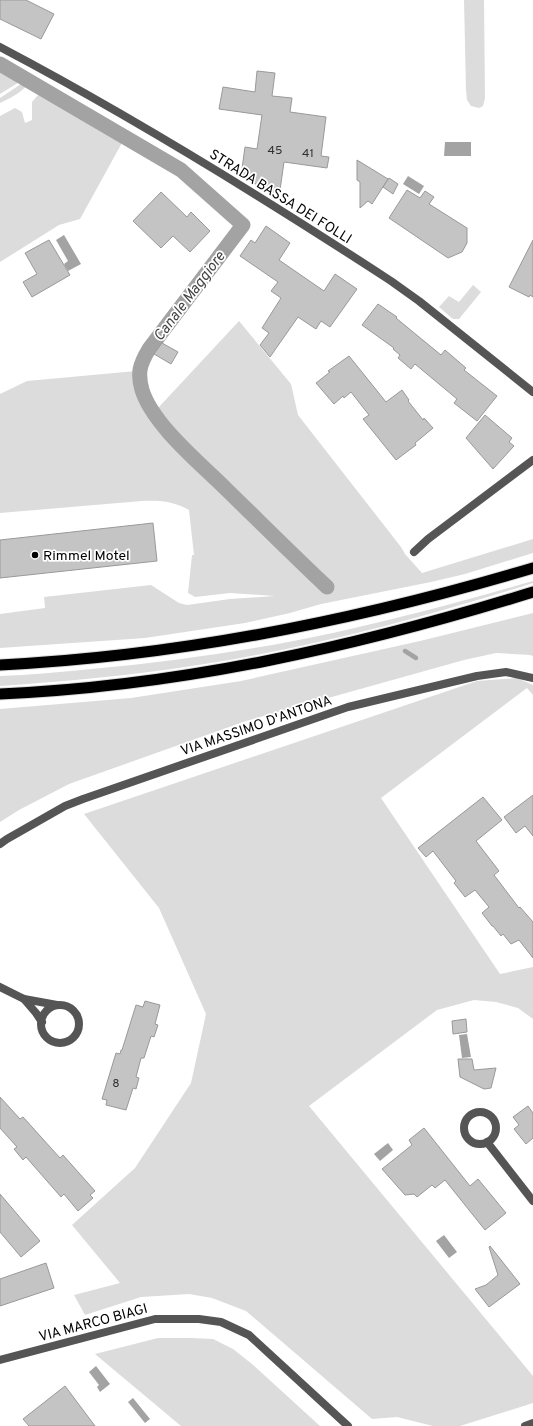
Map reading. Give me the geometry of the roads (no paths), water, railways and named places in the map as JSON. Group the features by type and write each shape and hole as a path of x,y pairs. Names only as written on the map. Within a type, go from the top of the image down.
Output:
{"highway":[{"path":"0,665 153,651 221,642 300,628 396,606 533,568"},
{"path":"0,694 132,683 235,668 371,638 437,621 533,592"}],"street":[{"name":"STRADA BASSA DEI FOLLI","path":"0,47 72,85 158,135 386,278 419,301 533,392"},
{"path":"414,552 428,539 533,460"},
{"name":"VIA MASSIMO D'ANTONA","path":"0,844 65,806 348,708 477,676 506,672 533,678"},
{"path":"0,987 24,999 69,1007 77,1015 79,1021 78,1028 76,1034 72,1038 60,1042 48,1038 44,1033 42,1022 46,1011 57,1005"},
{"path":"24,999 36,1012 42,1022"},
{"path":"488,1142 533,1201"},
{"name":"VIA MARCO BIAGI","path":"0,1360 154,1319 199,1319 220,1322 249,1335 348,1426"},
{"path":"525,1426 533,1423"}],"waterway":[{"name":"Canale Maggiore","path":"0,64 181,170 243,225 149,349 143,359 140,369 140,384 156,417 178,443 327,587"},
{"path":"405,651 416,658"}],"place":[{"name":"Rimmel Motel","path":"35,555"}]}
